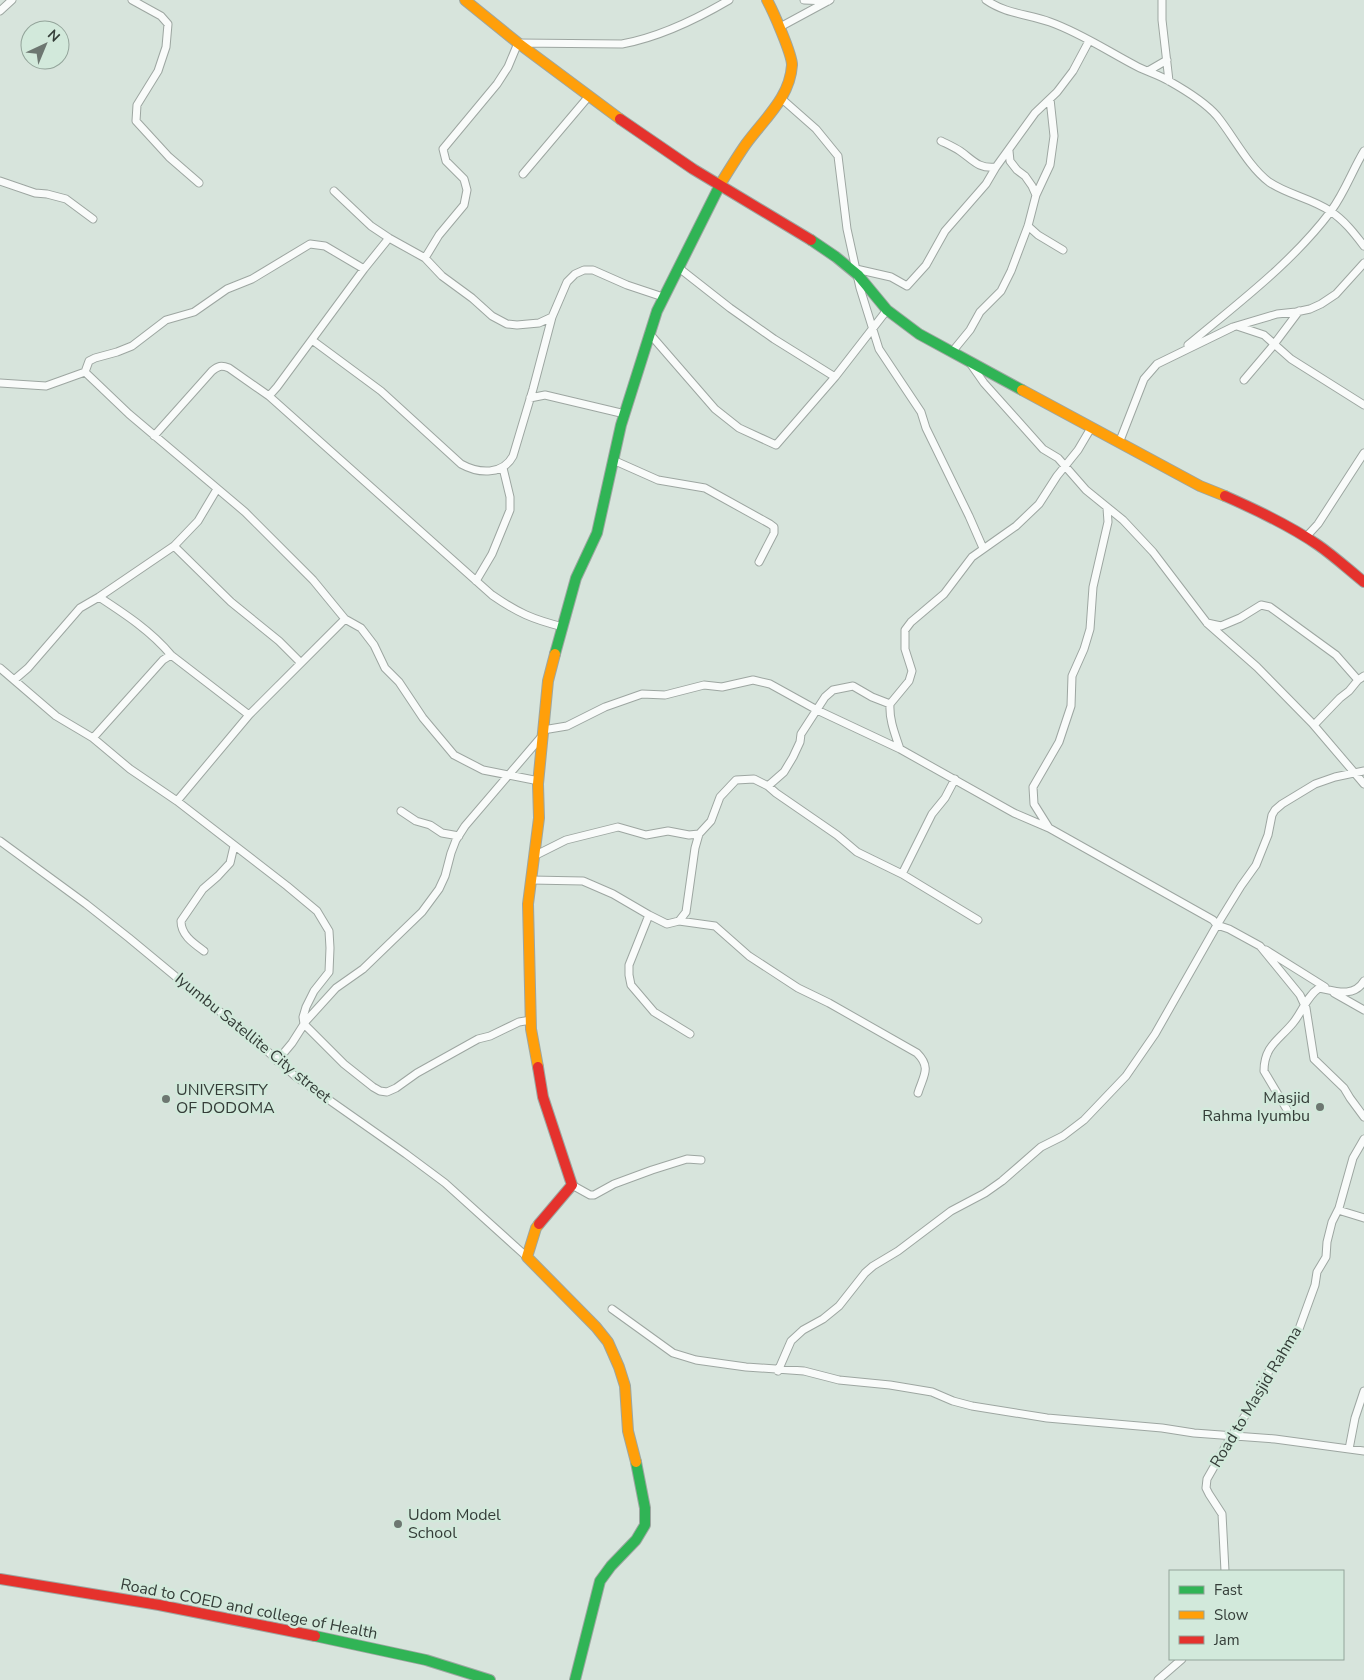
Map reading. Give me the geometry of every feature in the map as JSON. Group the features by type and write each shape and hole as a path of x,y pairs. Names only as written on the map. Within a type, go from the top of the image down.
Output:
{"street":[{"path":"0,11 12,0"},
{"path":"132,0 161,16 168,24 166,47 158,71 137,105 136,121 169,157 199,183"},
{"path":"465,0 518,43 693,169 798,231 857,272 887,310 920,334 1200,486 1282,523 1325,550 1364,582"},
{"path":"518,43 622,44 638,41 680,25 729,0"},
{"path":"701,1160 687,1159 652,1170 614,1184 594,1195 590,1195 572,1185 554,1136 538,1073 531,1020 527,920 539,818 539,781 548,681 576,578 597,533 624,414 649,333 663,297 720,184 746,144 782,98 790,74 792,63 780,27 767,0"},
{"path":"804,0 830,0"},
{"path":"780,27 830,0"},
{"path":"986,0 1009,12 1050,22 1169,81 1212,110 1255,168 1269,182 1292,195 1331,211 1347,224 1364,246"},
{"path":"1162,0 1162,20 1169,81"},
{"path":"857,272 891,277 907,286 926,264 945,230 986,184 1035,113 1074,71 1089,41"},
{"path":"425,258 439,235 464,205 467,190 464,179 446,162 443,149 498,84 508,67 518,43"},
{"path":"1148,71 1167,60"},
{"path":"523,174 590,96"},
{"path":"782,98 816,129 838,156 847,229 879,349 921,412 926,428 969,516 982,548"},
{"path":"952,352 970,330 980,312 1001,291 1011,271 1028,226 1036,195 1050,165 1054,136 1050,99"},
{"path":"941,141 961,152 974,163 986,168 996,167"},
{"path":"1009,151 1010,161 1025,176 1036,195"},
{"path":"1179,353 1295,252 1331,211 1350,181 1353,169 1364,151"},
{"path":"0,181 35,193 66,199 92,219"},
{"path":"334,192 371,226 425,258 442,276 472,298 492,316 507,324 517,325 539,323 552,317"},
{"path":"1028,226 1038,236 1063,250"},
{"path":"269,396 389,238"},
{"path":"0,383 46,386 85,372 89,362 95,358 132,346 166,320 194,312 227,289 252,279 310,244 325,246 364,270"},
{"path":"1119,443 1144,379 1157,364 1237,326 1277,314 1316,306 1336,294 1364,262"},
{"path":"679,268 752,323 835,377"},
{"path":"312,340 381,391 461,464 471,470 500,470 509,464 513,456 552,317 568,282 574,274 584,270 593,270 627,285 663,297"},
{"path":"649,333 715,409 739,428 776,445 835,377 887,310"},
{"path":"1244,380 1275,344 1298,311"},
{"path":"1237,326 1264,335 1291,359 1364,406"},
{"path":"968,360 984,383 1043,450 1058,458 1086,490 1123,520 1153,552 1206,623 1257,668 1314,725 1364,784"},
{"path":"154,436 212,371 218,366 229,368 269,396 476,581 509,607 533,619 563,627"},
{"path":"85,372 154,436 245,512 306,573 331,600 345,619 361,628 374,645 385,668 399,682 423,718 454,755 483,770 539,781"},
{"path":"530,398 545,395 624,414"},
{"path":"900,750 892,725 890,704 909,681 912,670 905,649 905,630 911,622 944,594 966,563 982,548 1003,536 1025,518 1041,501 1078,450 1091,428"},
{"path":"1306,537 1318,524 1364,453"},
{"path":"613,460 658,480 705,488 770,524 774,527 774,532 758,562"},
{"path":"476,581 492,554 510,510 510,497 503,468"},
{"path":"14,680 28,668 80,608 174,546 198,521 217,489"},
{"path":"1049,828 1034,804 1033,787 1059,742 1071,706 1072,676 1084,649 1090,629 1093,587 1108,522 1108,508"},
{"path":"174,546 231,602 279,641 301,663"},
{"path":"99,597 128,616 161,643 171,655 249,715"},
{"path":"1206,623 1221,626 1240,618 1261,605 1270,607 1336,656 1361,678 1314,725"},
{"path":"177,801 249,715 345,619"},
{"path":"93,738 163,660 171,655"},
{"path":"0,668 56,716 93,738 130,770 177,801 318,911 329,931 329,972 314,991 306,1007 303,1016 304,1024 344,1064 373,1087 387,1092 396,1088 417,1072 478,1039 490,1036 519,1022 531,1020"},
{"path":"277,1061 304,1024 336,988 363,969 422,912 445,876 458,836 543,733 567,726 605,707 642,694 665,696 704,685 722,687 753,680 770,684 817,710 955,779 1014,813 1049,828 1213,920 1217,925 1229,929 1260,946 1364,1010"},
{"path":"768,786 784,772 796,749 801,734 826,697 833,690 853,686 872,697 890,704"},
{"path":"778,1371 791,1341 803,1330 823,1319 839,1306 865,1273 873,1266 898,1251 950,1211 985,1193 1040,1147 1063,1136 1084,1120 1126,1076 1155,1034 1217,925 1256,866 1275,810 1315,784 1335,777 1364,771"},
{"path":"679,921 686,912 695,848 699,834 711,821 720,797 736,780 754,779 768,786 776,794 837,835 857,852 902,874 978,920"},
{"path":"902,874 932,814 945,798 955,779"},
{"path":"401,811 416,821 430,825 442,833 458,836"},
{"path":"534,856 566,840 618,828 646,835 668,832 689,835 699,834"},
{"name":"Iyumbu Satellite City street","path":"0,841 129,938 246,1032 295,1076 445,1183 527,1257"},
{"path":"204,951 186,936 181,927 181,921 203,889 230,863 234,846"},
{"path":"531,880 583,881 613,894 648,915 668,924 679,921 715,926 749,956 798,988 829,1003 917,1053 924,1060 926,1069 918,1094"},
{"path":"648,915 629,965 631,985 654,1012 690,1034"},
{"path":"1260,946 1300,995 1304,1003 1310,1025 1314,1059 1344,1088 1364,1117"},
{"path":"1292,1118 1267,1079 1264,1063 1267,1052 1278,1037 1294,1023 1304,1003 1313,992 1319,988 1342,993 1354,991 1364,981"},
{"name":"Road to Masjid Rahma","path":"1225,1570 1222,1514 1208,1494 1206,1483 1232,1435 1259,1395 1269,1371 1299,1329 1315,1285 1317,1272 1326,1258 1327,1242 1332,1222 1338,1210 1353,1158 1364,1139"},
{"path":"572,1185 536,1228 527,1257 604,1334 624,1379 628,1432 634,1452 646,1514 645,1525 641,1532 632,1544 605,1571 600,1581 575,1680"},
{"path":"1338,1210 1364,1218"},
{"path":"612,1309 673,1353 680,1356 746,1368 804,1372 838,1380 890,1385 932,1392 953,1401 972,1406 1048,1418 1312,1443 1364,1451"},
{"path":"1349,1449 1355,1418 1364,1391"},
{"name":"Road to COED and college of Health","path":"0,1579 83,1591 286,1630 424,1659 490,1680"},
{"path":"1158,1680 1181,1660"}],"traffic: fast":[{"path":"555,654 576,578 597,533 621,425 657,311 721,183"},
{"path":"811,240 858,275 887,310 919,334 1022,390"},
{"path":"575,1680 600,1581 611,1566 636,1540 645,1525 645,1508 636,1462"},
{"path":"315,1636 426,1660 490,1680"}],"traffic: slow":[{"path":"465,0 518,43 620,119"},
{"path":"721,183 746,144 775,108 790,77 792,65 789,52 778,22 767,0"},
{"path":"1022,390 1200,486 1225,496"},
{"path":"538,1067 531,1029 528,904 539,818 538,784 548,681 555,654"},
{"path":"539,1224 527,1257 596,1327 608,1342 625,1386 628,1431 636,1462"}],"traffic: jam":[{"path":"620,119 693,169 811,240"},
{"path":"1225,496 1296,531 1330,554 1364,582"},
{"path":"538,1067 543,1097 572,1185 539,1224"},
{"path":"0,1579 159,1605 315,1636"}],"place":[{"name":"UNIVERSITY OF DODOMA","path":"166,1099"},
{"name":"Masjid Rahma Iyumbu","path":"1320,1107"},
{"name":"Udom Model School","path":"398,1524"}]}
